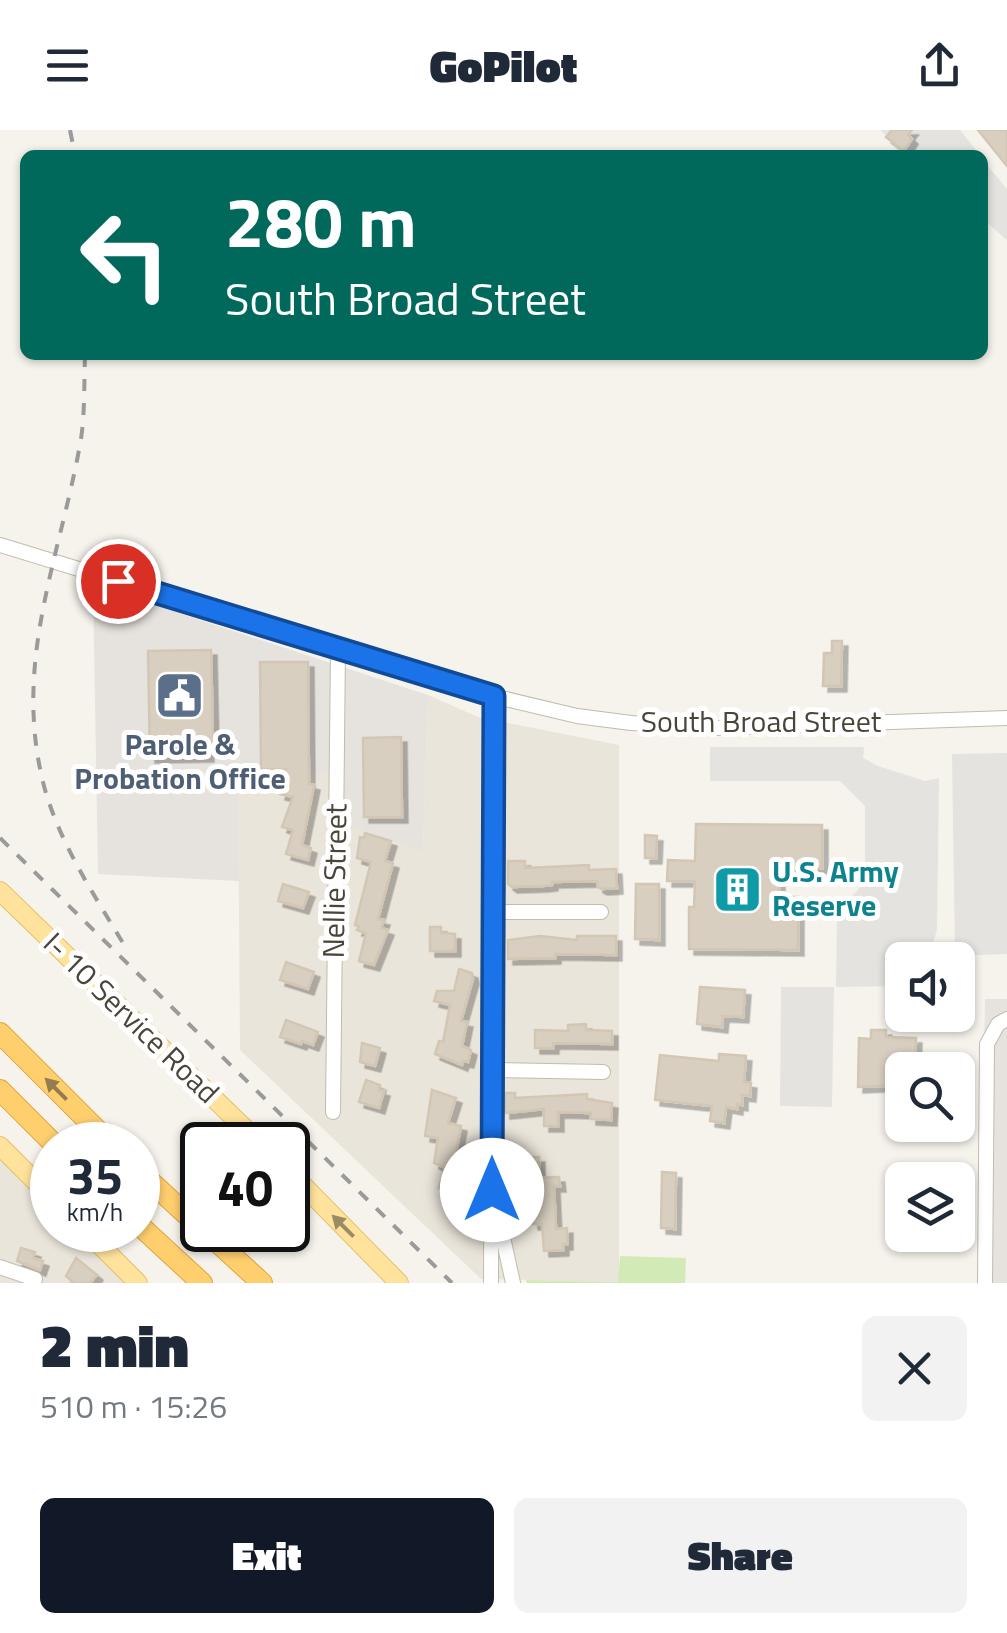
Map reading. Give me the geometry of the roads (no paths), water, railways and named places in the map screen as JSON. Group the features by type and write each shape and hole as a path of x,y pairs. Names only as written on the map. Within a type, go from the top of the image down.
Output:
{"highway":[{"path":"0,1033 89,1122"},
{"path":"0,1090 32,1122"},
{"path":"160,1190 180,1209"},
{"path":"160,1244 202,1283"},
{"path":"227,1252 262,1283"}],"main road":[{"name":"I- 10 Service Road","path":"0,891 238,1122"},
{"path":"0,1146 30,1176"},
{"path":"310,1193 398,1283"},
{"path":"106,1252 138,1283"}],"street":[{"name":"South Broad Street","path":"0,545 338,650 578,716 690,728 1007,718"},
{"name":"Nellie Street","path":"333,1112 338,650"},
{"path":"491,1283 494,696"},
{"path":"492,912 601,912"},
{"path":"985,1283 986,1044 998,1024 1007,1019"},
{"path":"492,1070 602,1072"},
{"path":"492,1190 513,1283"},
{"path":"0,1266 35,1279"}],"railway":[{"path":"70,130 74,150"},
{"path":"85,360 81,439 43,611 33,696 36,740 50,807 78,867 123,943"},
{"path":"0,838 452,1283"}],"place":[{"name":"Parole & Probation Office","path":"180,696"},
{"name":"U.S. Army Reserve","path":"737,889"}]}
